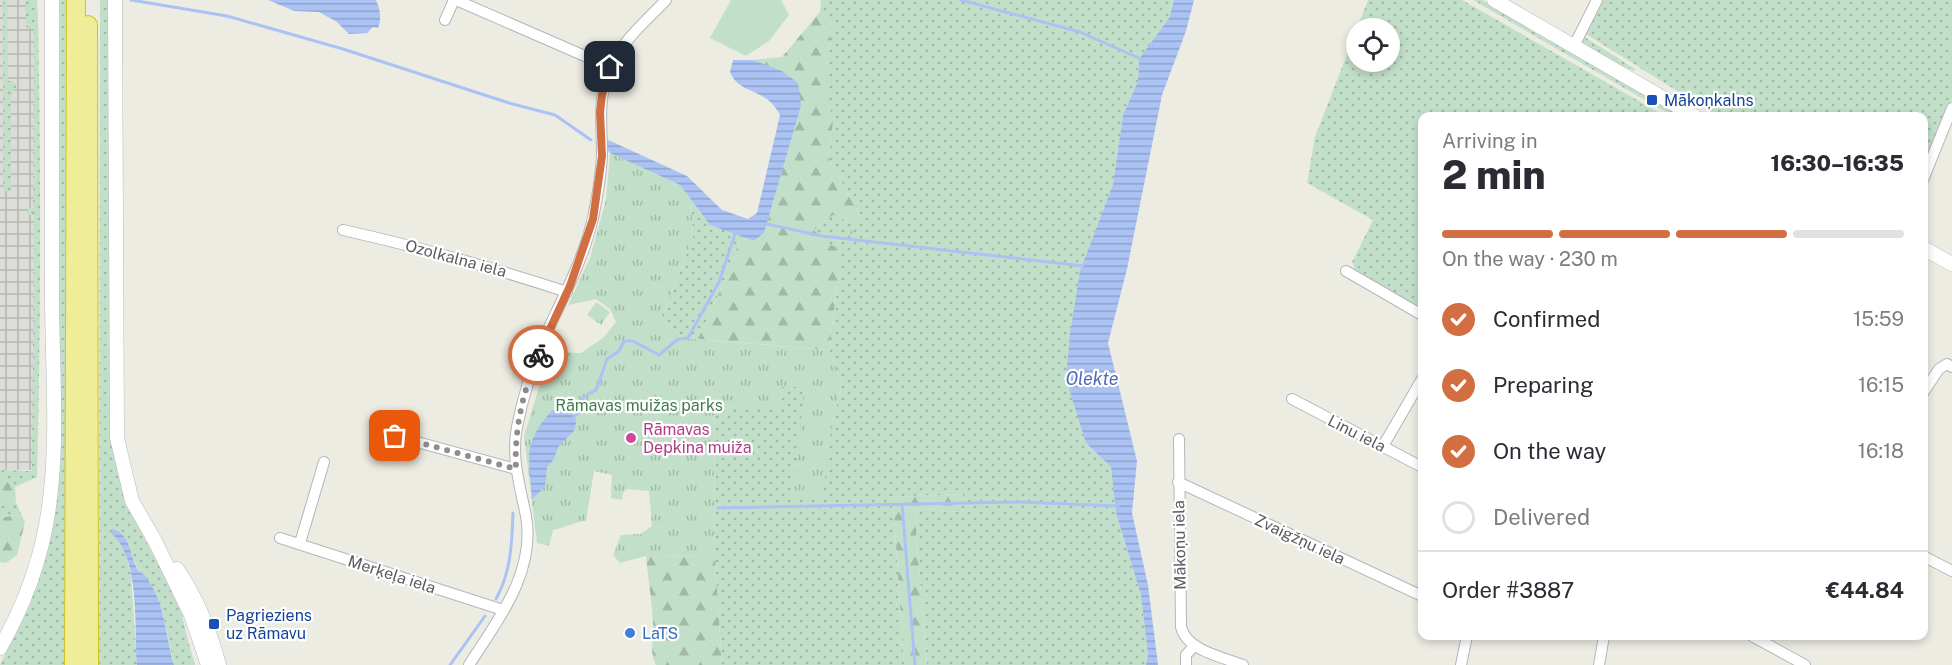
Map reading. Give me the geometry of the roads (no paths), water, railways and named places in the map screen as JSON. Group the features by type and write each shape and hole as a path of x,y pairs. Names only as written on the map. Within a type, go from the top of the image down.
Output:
{"highway":[{"path":"80,1 87,226 89,665"},
{"path":"74,665 80,1"}],"main road":[{"path":"0,648 21,604 39,554 46,525 52,468 54,439 52,0"},
{"path":"115,0 117,438 132,501 155,541 191,615 208,665"},
{"path":"1494,0 1685,112"},
{"path":"1928,251 1952,264"},
{"path":"155,541 169,557 193,594 213,641 219,665"}],"street":[{"path":"445,20 455,0 610,67"},
{"path":"469,665 520,578 526,547 526,519 516,469 516,430 523,400 545,336 567,292 584,250 593,219 602,156 600,112 610,67 624,43 666,0"},
{"path":"1574,46 1597,0"},
{"path":"1928,168 1952,108"},
{"name":"Ozolkalna iela","path":"343,230 420,248 567,292"},
{"path":"1346,271 1418,313"},
{"path":"1928,386 1940,369 1947,364 1952,367"},
{"path":"1383,446 1418,386"},
{"name":"Linu iela","path":"1292,399 1418,465"},
{"path":"395,436 516,469"},
{"name":"Mākoņu iela","path":"1179,439 1181,627 1183,635 1194,646"},
{"path":"300,543 324,462"},
{"name":"Zvaigžņu iela","path":"1178,482 1418,594"},
{"name":"Merķeļa iela","path":"280,538 503,610"},
{"path":"1928,559 1952,571"},
{"path":"1461,665 1466,640"},
{"path":"1599,665 1603,640"},
{"path":"1759,640 1805,665"},
{"path":"1186,665 1186,655 1194,646 1243,665"}],"water":[{"path":"268,0 376,0 380,14 379,24 378,28 373,27 367,33 349,34 337,22 319,12 294,11"},
{"name":"Olekte","path":"1174,0 1194,0 1186,31 1162,95 1127,269 1108,343 1137,461 1132,513 1148,585 1158,665 1146,665 1148,655 1141,595 1116,513 1111,467 1086,443 1066,379 1070,334 1080,271 1113,184 1123,115 1138,81 1139,59 1169,18"},
{"path":"733,60 753,60 782,71 798,83 801,106 764,233 754,241 710,225 680,185 610,153 603,145 604,138 687,176 722,210 748,219 757,213 780,115 768,100 734,79 730,72"},
{"path":"552,410 566,410 575,416 576,423 574,431 558,447 554,459 547,467 545,487 532,499 529,461 532,442 542,422"},
{"path":"113,529 124,536 136,566 146,577 158,598 174,665 137,665 132,576 121,544 111,533"}],"waterway":[{"path":"131,0 227,16 343,49 509,103 555,115 591,140"},
{"path":"961,0 1080,32 1141,59"},
{"path":"767,224 822,236 1083,266"},
{"path":"572,419 583,409 583,397 596,390 607,359 619,351 624,341 633,341 659,355 678,339 688,338 719,282 735,234"},
{"path":"718,508 1019,502 1118,506"},
{"path":"902,504 915,665"},
{"path":"496,599 508,568 513,513"},
{"path":"450,665 485,616"}],"place":[{"name":"Mākoņkalns","path":"1652,100"},
{"name":"Rāmavas Depkina muiža","path":"631,438"},
{"name":"Pagrieziens uz Rāmavu","path":"214,624"},
{"name":"LaTS","path":"630,633"}],"park label":[{"name":"Rāmavas muižas parks","path":"639,405"}]}
